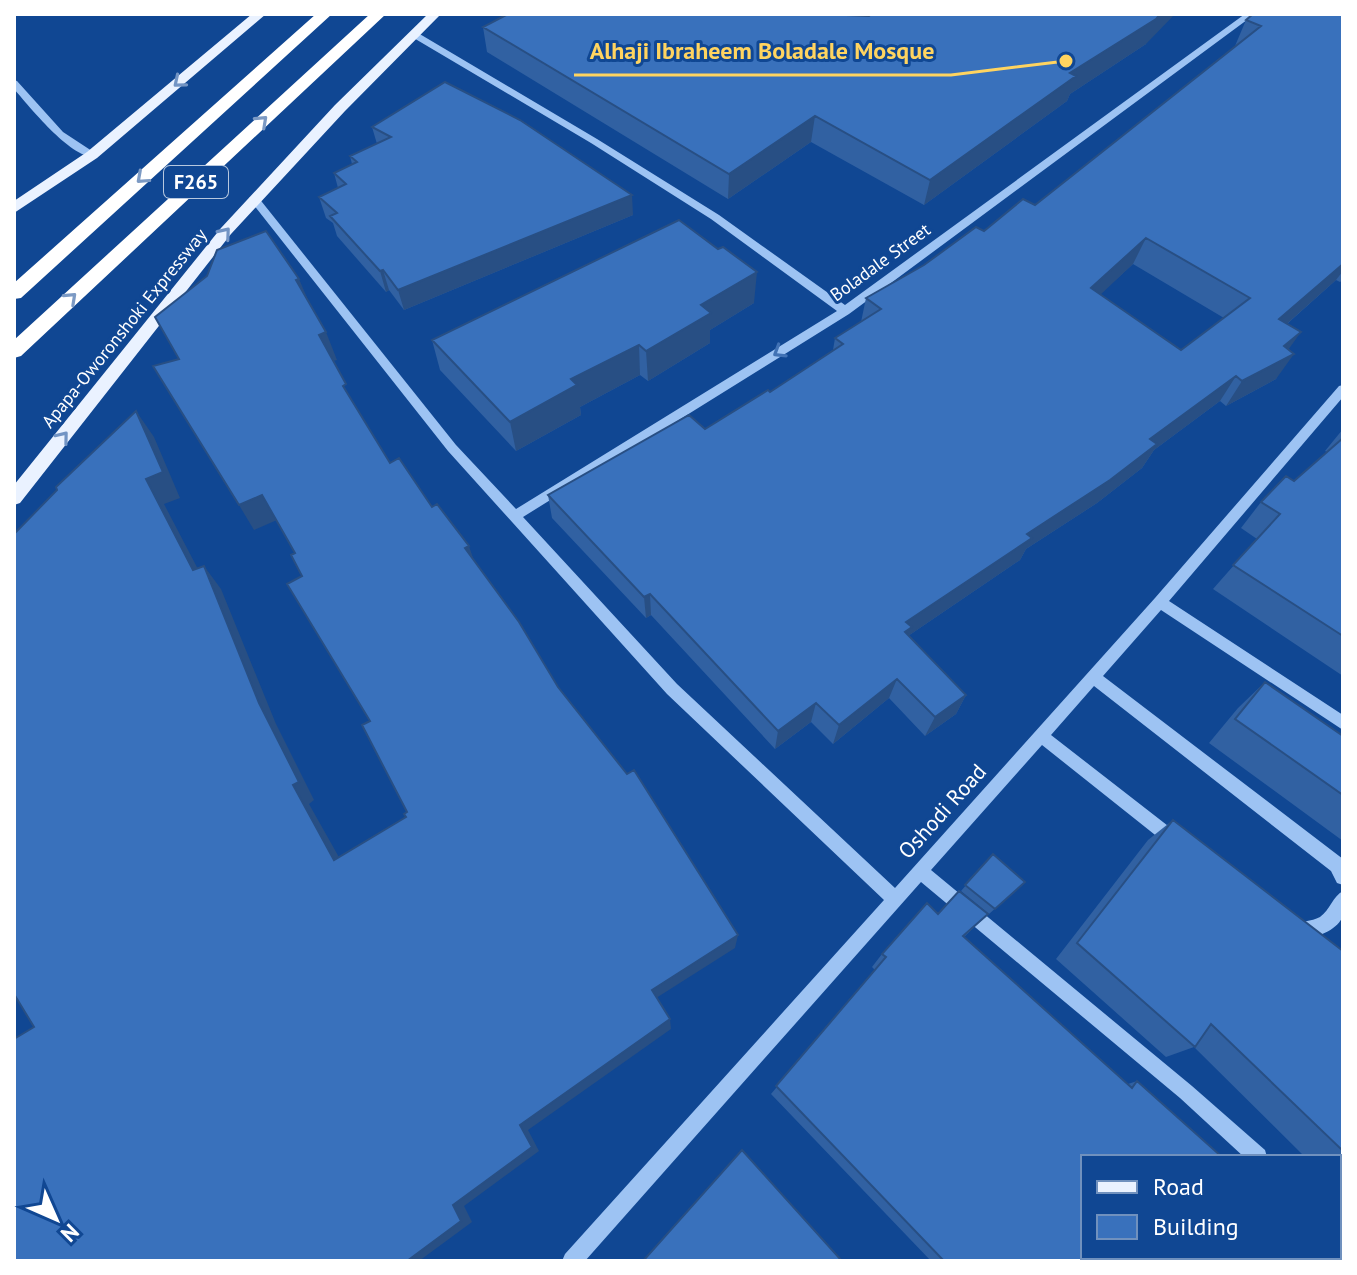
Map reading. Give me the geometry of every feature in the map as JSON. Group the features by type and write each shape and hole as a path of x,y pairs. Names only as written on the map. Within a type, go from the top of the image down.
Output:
{"highway":[{"name":"F265","path":"14,293 325,14"},
{"name":"Apapa-Oworonshoki Expressway","path":"14,351 379,14"}],"main road":[{"path":"14,208 92,155 260,14"},
{"name":"Apapa-Oworonshoki Expressway","path":"14,498 254,199 435,14"}],"street":[{"name":"Boladale Street","path":"515,516 845,311 1251,14"},
{"path":"415,35 715,217 845,311"},
{"path":"14,83 60,134 92,155"},
{"path":"254,199 452,448 672,689 894,898"},
{"name":"Oshodi Road","path":"572,1261 1160,602 1343,389"},
{"path":"1160,602 1343,723"},
{"path":"1093,677 1337,865 1343,877"},
{"path":"1040,735 1187,850"},
{"path":"919,870 1174,1082 1256,1155"},
{"path":"1284,924 1296,930 1315,930 1328,921 1343,899"}],"building":[{"path":"508,14 1160,14 1070,73 1076,76 930,180 815,116 729,174 483,27"},
{"path":"1253,14 1343,14 1343,264 1279,319 1301,332 1284,346 1294,354 1242,381 1236,376 1150,439 1157,444 1110,480 1027,534 1032,538 906,622 912,627 905,632 966,695 935,717 897,679 839,725 816,703 778,731 650,594 644,597 548,495 689,415 705,429 768,390 770,392 843,344 835,338 881,309 866,298 924,265 976,227 984,231 1023,199 1035,205 1261,26 1246,20","holes":["1146,238 1250,298 1181,350 1091,288"]},
{"path":"445,82 520,120 632,195 398,290 383,270 380,271 330,216 337,213 319,197 346,184 334,173 357,162 350,156 391,137 372,127"},
{"path":"679,220 718,249 723,247 757,272 701,305 711,313 646,351 639,345 571,379 577,385 510,422 432,340"},
{"path":"266,231 299,279 296,280 326,332 319,335 346,384 343,386 390,463 399,458 432,507 437,504 469,546 465,548 519,622 558,687 627,774 634,770 738,935 652,990 670,1019 520,1125 532,1147 453,1205 461,1221 407,1261 14,1261 14,1039 34,1027 14,994 14,534 57,490 56,487 136,411 163,472 146,479 193,570 204,566 259,703 299,782 293,785 334,860 406,817 404,814 407,812 362,725 370,721 287,584 302,576 291,555 295,553 262,495 239,505 153,366 179,359 155,317 207,276 217,250"},
{"path":"1343,438 1343,636 1233,565 1280,514 1261,502 1286,476 1294,481"},
{"path":"1265,682 1343,736 1343,795 1235,719"},
{"path":"1173,820 1343,951 1343,1151 1211,1024 1195,1047 1077,943"},
{"path":"993,854 1025,882 995,909 965,885"},
{"path":"959,891 988,914 963,936 1132,1088 1137,1081 1220,1155 1081,1155 1081,1259 1338,1261 944,1261 776,1086 886,957 882,954 927,903 938,914"},
{"path":"742,1150 842,1261 643,1261"}],"place":[{"name":"Alhaji Ibraheem Boladale Mosque","path":"1066,61"}]}
